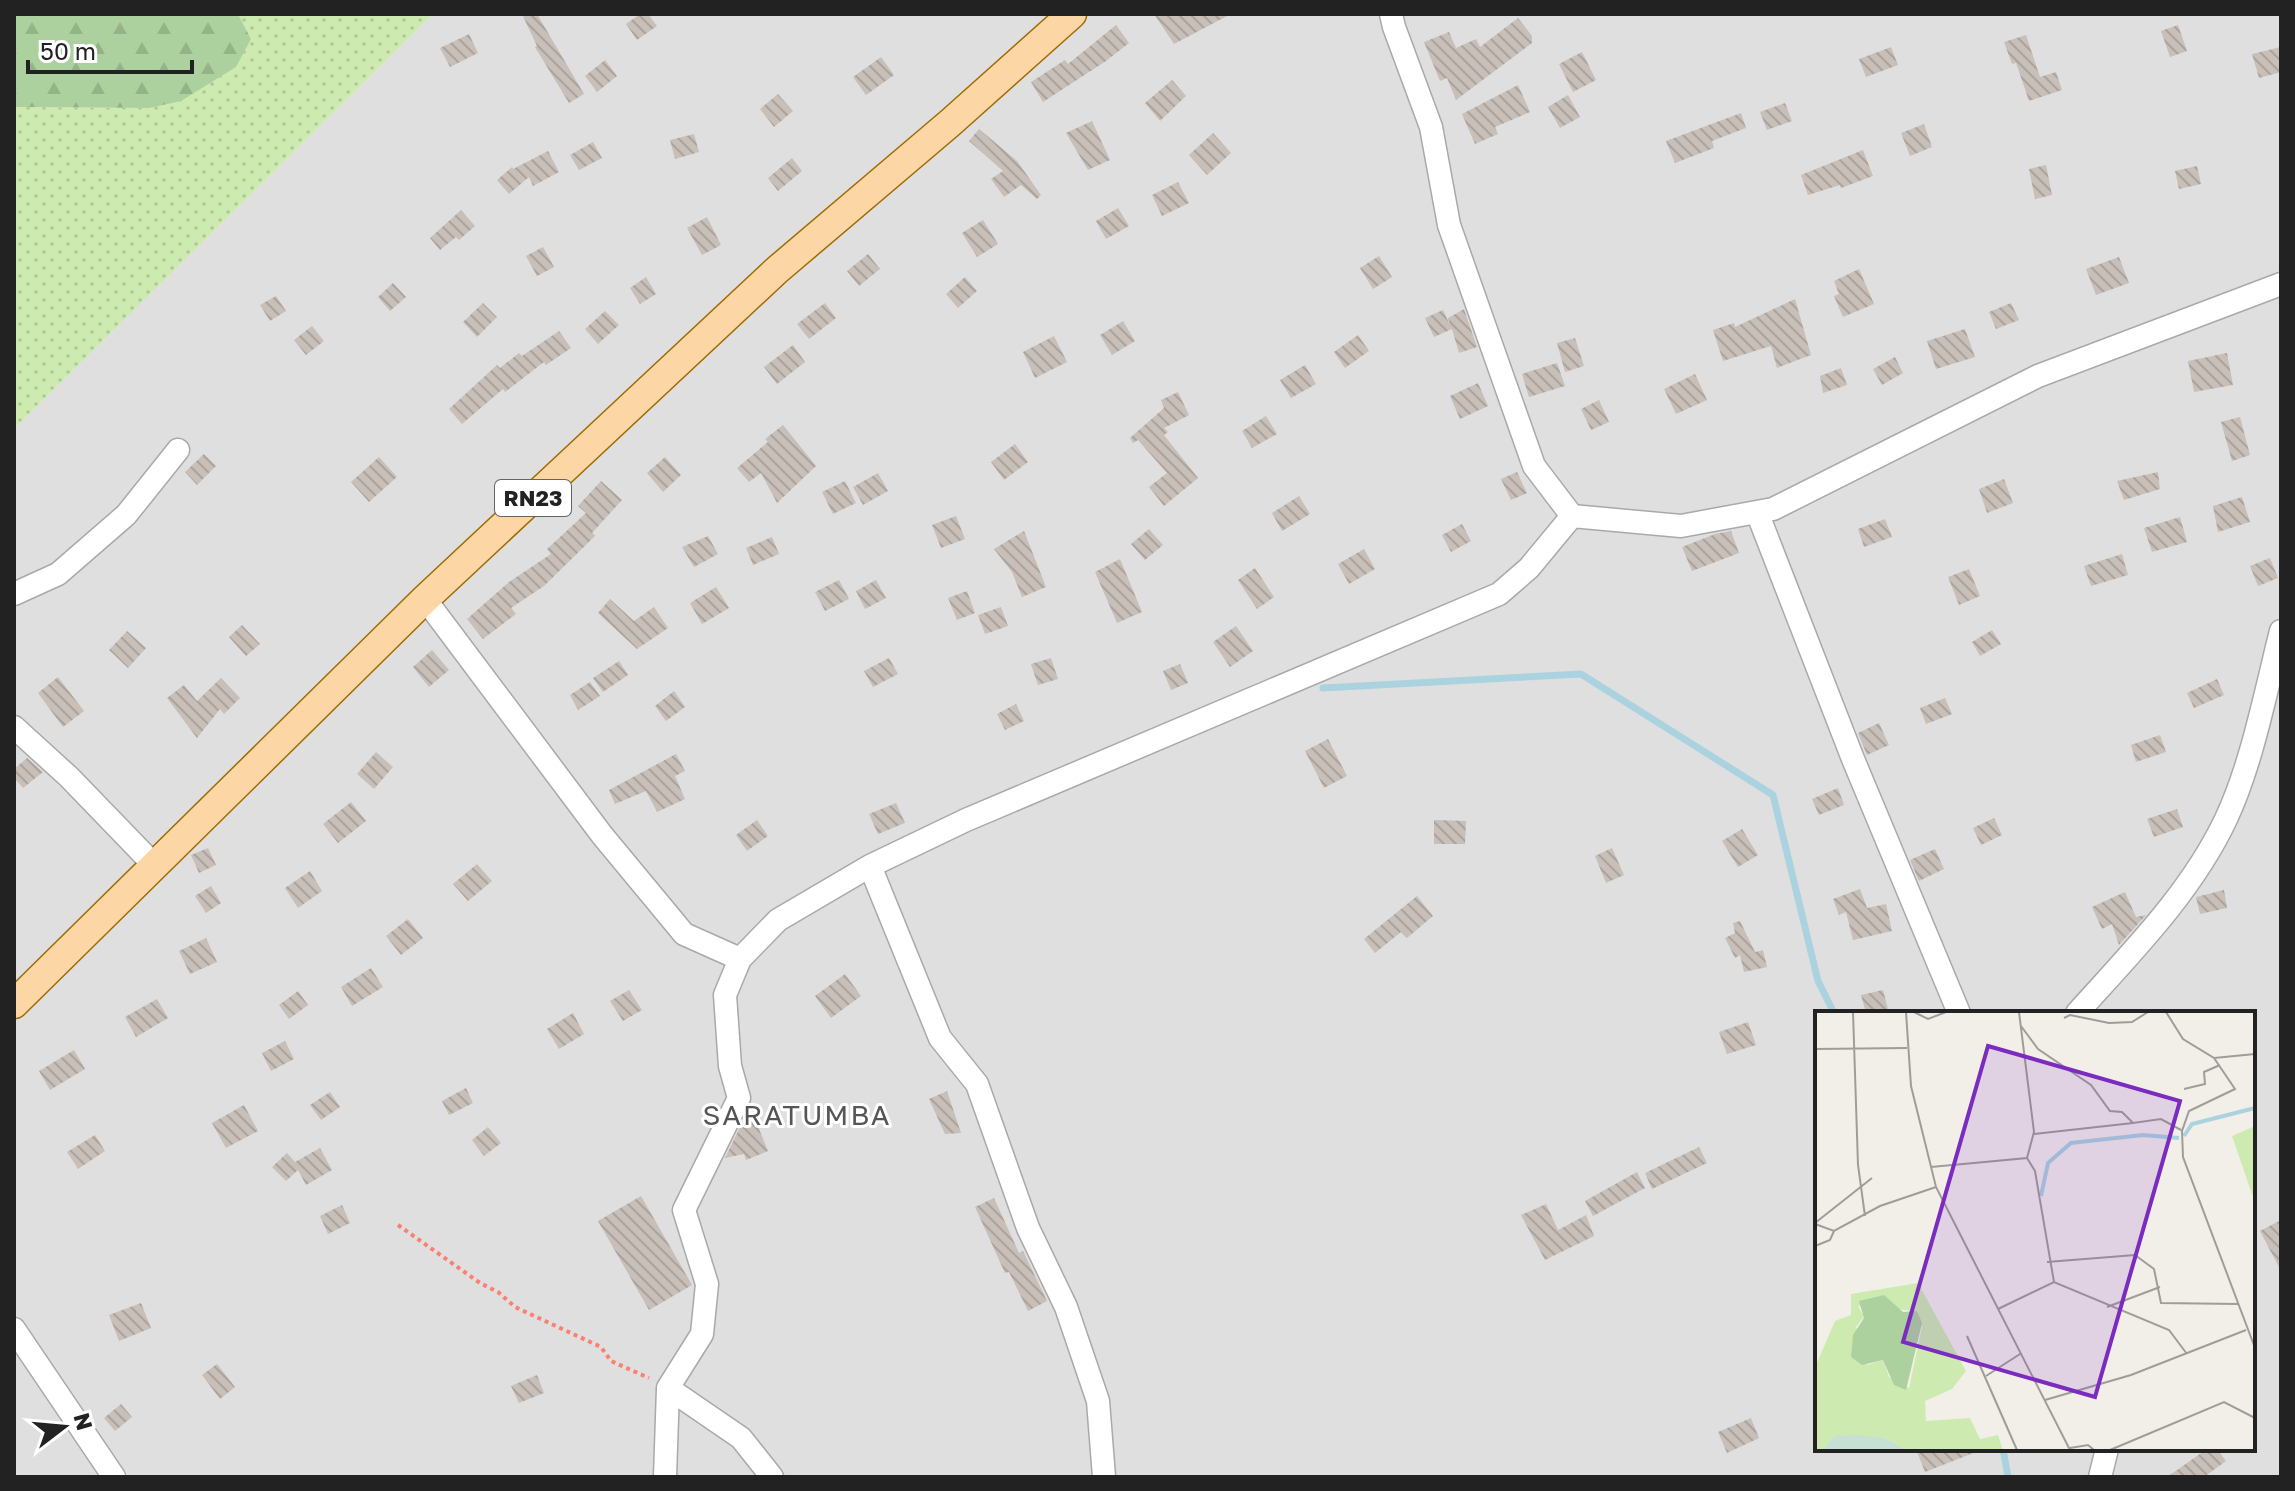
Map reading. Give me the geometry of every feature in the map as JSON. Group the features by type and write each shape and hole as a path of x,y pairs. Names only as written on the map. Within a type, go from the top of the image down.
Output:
{"main road":[{"name":"RN23","path":"14,1004 425,599 777,270 1072,14"}],"street":[{"path":"1391,14 1431,127 1449,225 1534,466 1572,516 1681,526 1773,509 2038,376 2281,284"},
{"path":"14,594 58,574 126,515 178,450"},
{"path":"1757,512 1853,759 1958,1011"},
{"path":"665,1477 668,1388 702,1334 707,1284 684,1210 739,1098 730,1066 725,995 740,959 778,920 870,866 966,820 1499,594 1529,568 1572,516"},
{"path":"425,599 602,835 684,934 740,959"},
{"path":"2079,1011 2149,934 2194,873 2226,819 2253,743 2281,631"},
{"path":"14,727 69,777 155,866"},
{"path":"870,866 940,1038 977,1084 1028,1228 1066,1307 1098,1401 1104,1477"},
{"path":"14,1329 114,1477"},
{"path":"668,1388 741,1438 772,1477"},
{"path":"2100,1477 2106,1451"}],"path":[{"path":"398,1225 480,1283 498,1292 515,1307 601,1347 611,1361 637,1375 657,1380 668,1388"}],"shaded area":[{"path":"433,14 2281,14 2281,1477 14,1477 14,429"}],"green space":[{"path":"14,14 238,14 251,39 236,67 181,101 149,108 14,107"},
{"path":"238,14 433,14 14,429 14,107 149,108 251,39"}],"building":[{"path":"522,14 537,14 584,94 569,103 535,47"},
{"path":"640,14 648,14 657,26 637,40 626,24"},
{"path":"1154,14 1231,14 1174,44"},
{"path":"1518,18 1532,36 1532,43 1456,100 1447,78 1440,81 1424,42 1449,32 1456,48 1476,39 1480,47"},
{"path":"1116,25 1129,43 1043,102 1031,82 1065,60 1068,64"},
{"path":"2178,25 2187,51 2170,57 2161,31"},
{"path":"469,34 478,53 450,67 440,48"},
{"path":"2026,35 2040,77 2056,72 2062,90 2029,101 2016,63 2012,64 2004,42"},
{"path":"1891,47 1898,65 1866,77 1859,59"},
{"path":"2281,47 2281,72 2259,78 2252,54"},
{"path":"1582,52 1596,80 1573,92 1559,64"},
{"path":"881,57 894,75 866,95 853,77"},
{"path":"605,60 617,76 597,92 585,76"},
{"path":"1172,80 1186,96 1160,121 1145,103"},
{"path":"1518,85 1530,112 1495,127 1498,134 1475,144 1462,114"},
{"path":"778,94 793,111 774,127 760,109"},
{"path":"1568,95 1580,117 1560,128 1548,107"},
{"path":"1785,103 1792,121 1767,130 1760,112"},
{"path":"1741,113 1746,128 1712,141 1714,148 1675,163 1666,141"},
{"path":"1092,121 1110,160 1088,170 1066,133"},
{"path":"1924,124 1932,147 1910,156 1901,133"},
{"path":"979,129 1017,161 1041,195 1037,199 1021,185 1004,197 991,179 1003,171 969,141"},
{"path":"1213,133 1231,153 1207,175 1189,155"},
{"path":"694,134 699,152 675,159 670,140"},
{"path":"593,142 602,158 579,170 570,155"},
{"path":"1863,150 1873,176 1841,188 1840,185 1808,195 1801,175"},
{"path":"548,151 559,172 533,186 529,177 509,194 497,180 512,167"},
{"path":"792,158 802,171 778,191 768,178"},
{"path":"2046,165 2052,195 2035,199 2029,169"},
{"path":"2197,166 2201,184 2179,189 2175,171"},
{"path":"1178,182 1189,203 1162,216 1152,195"},
{"path":"1118,208 1129,226 1106,239 1096,221"},
{"path":"461,210 475,226 459,240 456,237 440,250 430,238"},
{"path":"707,217 721,245 702,255 687,228"},
{"path":"983,220 998,244 977,257 962,233"},
{"path":"543,247 554,267 537,276 526,256"},
{"path":"868,254 880,269 859,286 847,271"},
{"path":"1379,256 1392,277 1373,289 1360,268"},
{"path":"2119,257 2129,283 2096,295 2086,269"},
{"path":"1859,269 1874,304 1843,317 1834,296 1839,294 1834,281"},
{"path":"646,277 656,294 640,304 630,288"},
{"path":"965,277 977,291 958,308 946,294"},
{"path":"393,283 406,297 390,311 378,297"},
{"path":"276,296 286,311 270,321 260,305"},
{"path":"1795,299 1811,355 1777,368 1771,346 1723,361 1713,330 1734,323 1735,327"},
{"path":"483,303 497,317 477,337 463,322"},
{"path":"825,303 836,318 809,339 797,324"},
{"path":"2011,303 2019,320 1996,329 1989,312"},
{"path":"1464,309 1477,347 1459,353 1452,329 1434,337 1425,318 1443,310 1450,325 1448,318"},
{"path":"605,311 619,325 598,344 585,329"},
{"path":"1123,321 1135,341 1112,355 1100,335"},
{"path":"312,326 324,341 306,355 294,340"},
{"path":"1965,329 1975,357 1936,369 1927,341"},
{"path":"559,331 571,348 546,365 544,362 505,392 503,389 462,424 449,409 497,365 500,368 519,353 522,356"},
{"path":"1358,335 1369,351 1345,368 1334,352"},
{"path":"1054,336 1067,362 1035,378 1023,352"},
{"path":"1575,338 1584,366 1565,372 1557,343"},
{"path":"793,345 805,362 777,384 764,367"},
{"path":"2227,353 2233,385 2194,392 2188,361"},
{"path":"1895,357 1903,373 1882,385 1873,369"},
{"path":"1557,363 1565,386 1529,397 1522,374"},
{"path":"1305,365 1316,384 1291,398 1280,380"},
{"path":"1841,368 1847,385 1823,393 1820,376"},
{"path":"1695,374 1707,400 1676,414 1664,389"},
{"path":"1478,383 1488,406 1460,419 1450,396"},
{"path":"1178,392 1189,415 1164,428 1168,432 1164,435 1198,478 1164,506 1149,487 1167,473 1138,440 1133,443 1130,438 1164,408 1161,400"},
{"path":"1599,400 1609,422 1591,430 1581,409"},
{"path":"1266,416 1277,434 1252,448 1242,431"},
{"path":"2240,417 2250,455 2232,461 2221,422"},
{"path":"783,425 816,466 777,503 761,473 749,482 737,468"},
{"path":"1015,444 1028,462 1004,480 991,462"},
{"path":"204,454 216,466 197,485 185,472"},
{"path":"379,457 397,477 369,502 351,482"},
{"path":"665,457 681,475 663,492 647,473"},
{"path":"1517,472 1527,493 1511,500 1501,479"},
{"path":"2158,472 2160,489 2124,500 2117,481"},
{"path":"878,473 888,491 863,505 853,487"},
{"path":"2004,479 2013,503 1987,513 1979,489"},
{"path":"601,481 622,500 592,533 595,536 544,586 511,608 516,614 483,639 467,619 509,582 551,554 547,549 586,513 578,506"},
{"path":"845,481 856,503 833,514 822,492"},
{"path":"1299,496 1310,514 1282,531 1272,513"},
{"path":"2242,497 2250,522 2218,532 2213,506"},
{"path":"956,516 965,539 941,548 932,525"},
{"path":"2180,517 2187,542 2152,552 2144,528"},
{"path":"1885,519 1892,537 1864,547 1858,529"},
{"path":"1462,524 1471,541 1451,552 1442,535"},
{"path":"1149,529 1163,545 1145,560 1131,544"},
{"path":"1024,531 1046,587 1022,597 1012,572 994,549"},
{"path":"1731,531 1739,553 1692,571 1682,547"},
{"path":"708,536 718,554 694,567 682,547"},
{"path":"772,537 779,554 753,565 746,548"},
{"path":"1364,549 1375,569 1349,584 1338,564"},
{"path":"2122,554 2128,575 2091,586 2084,566"},
{"path":"2270,558 2278,578 2258,586 2250,566"},
{"path":"1120,559 1142,612 1117,623 1095,572"},
{"path":"1255,568 1274,597 1257,609 1238,580"},
{"path":"1969,569 1980,596 1959,605 1948,577"},
{"path":"839,580 849,599 825,611 815,592"},
{"path":"876,580 886,598 865,609 856,591"},
{"path":"716,587 729,608 702,624 690,603"},
{"path":"967,591 975,613 957,620 948,598"},
{"path":"610,599 634,621 654,607 668,628 637,649 598,613"},
{"path":"1001,607 1008,626 985,634 978,615"},
{"path":"242,625 260,644 246,656 229,637"},
{"path":"1236,626 1253,651 1230,667 1213,642"},
{"path":"1992,630 2001,644 1980,656 1972,642"},
{"path":"127,631 146,648 128,668 109,650"},
{"path":"432,650 449,670 429,687 413,667"},
{"path":"889,658 898,674 873,687 864,671"},
{"path":"1051,658 1058,679 1038,685 1031,664"},
{"path":"619,661 628,675 603,692 593,678"},
{"path":"1180,664 1188,683 1171,690 1163,671"},
{"path":"58,677 84,711 63,727 38,693"},
{"path":"221,678 240,698 224,714 220,709 197,738 167,698 184,685 197,701"},
{"path":"2217,679 2224,695 2194,708 2187,693"},
{"path":"590,682 600,696 578,710 570,695"},
{"path":"674,691 685,707 666,721 655,706"},
{"path":"1945,698 1952,714 1926,724 1920,708"},
{"path":"1016,704 1024,721 1005,730 997,714"},
{"path":"1879,723 1889,745 1867,755 1858,733"},
{"path":"2160,735 2166,752 2136,762 2131,745"},
{"path":"1328,739 1347,776 1324,788 1305,751"},
{"path":"376,752 393,767 374,789 357,774"},
{"path":"676,754 685,771 675,776 685,799 657,812 646,791 615,804 609,790"},
{"path":"27,758 43,772 23,788 14,778 14,769"},
{"path":"1838,788 1844,805 1819,815 1812,799"},
{"path":"351,802 366,821 338,843 323,824"},
{"path":"896,803 905,823 878,834 869,814"},
{"path":"2177,809 2183,827 2154,837 2147,819"},
{"path":"1994,818 2002,835 1981,845 1973,828"},
{"path":"757,820 768,836 747,851 736,835"},
{"path":"1434,820 1466,821 1465,844 1434,844"},
{"path":"1742,829 1758,855 1738,867 1722,841"},
{"path":"208,848 216,865 199,873 191,855"},
{"path":"1612,848 1624,875 1606,883 1595,856"},
{"path":"1935,849 1944,869 1919,881 1910,860"},
{"path":"477,864 492,881 468,901 453,884"},
{"path":"310,871 322,891 298,908 285,888"},
{"path":"211,886 221,903 206,913 195,896"},
{"path":"1860,889 1867,908 1886,904 1892,931 1853,940 1846,912 1839,915 1833,899"},
{"path":"2224,890 2227,908 2200,914 2196,897"},
{"path":"2125,892 2136,917 2146,915 2119,945 2112,924 2102,929 2092,907"},
{"path":"1417,896 1433,916 1407,938 1401,932 1375,953 1364,939"},
{"path":"408,919 423,938 401,955 386,936"},
{"path":"1740,921 1755,952 1763,950 1767,967 1744,972 1740,955 1735,958 1725,938 1735,933 1733,923"},
{"path":"206,938 217,962 190,974 179,951"},
{"path":"371,968 383,987 352,1006 341,987"},
{"path":"845,974 861,996 831,1018 815,996"},
{"path":"629,990 642,1010 623,1021 610,1001"},
{"path":"1883,990 1888,1011 1865,1011 1861,995"},
{"path":"298,991 308,1005 289,1019 279,1005"},
{"path":"157,999 168,1018 136,1037 125,1017"},
{"path":"573,1013 584,1034 559,1049 547,1029"},
{"path":"1748,1022 1756,1045 1727,1054 1719,1032"},
{"path":"285,1041 294,1059 271,1071 262,1053"},
{"path":"74,1050 85,1069 50,1090 39,1071"},
{"path":"466,1088 473,1103 449,1115 442,1101"},
{"path":"947,1091 961,1133 945,1134 929,1099"},
{"path":"330,1092 340,1107 321,1120 310,1105"},
{"path":"244,1105 258,1131 226,1148 212,1123"},
{"path":"752,1112 768,1151 746,1160 744,1154 725,1158 746,1115"},
{"path":"488,1127 501,1143 484,1156 472,1140"},
{"path":"95,1135 105,1151 78,1169 67,1152"},
{"path":"1699,1147 1707,1163 1652,1189 1645,1173"},
{"path":"320,1148 332,1170 306,1185 298,1170 286,1181 272,1167 287,1153 295,1162"},
{"path":"1637,1172 1645,1188 1593,1216 1585,1201"},
{"path":"641,1196 692,1285 649,1310 598,1221"},
{"path":"994,1198 1019,1253 1023,1251 1047,1301 1028,1311 1009,1272 1005,1273 975,1207"},
{"path":"1546,1204 1558,1230 1586,1215 1594,1236 1545,1260 1521,1215"},
{"path":"342,1205 350,1223 328,1234 320,1216"},
{"path":"2281,1220 2281,1271 2260,1231"},
{"path":"141,1303 151,1328 119,1341 109,1315"},
{"path":"217,1364 235,1387 220,1399 202,1375"},
{"path":"537,1375 544,1393 519,1403 511,1386"},
{"path":"121,1404 132,1417 115,1431 104,1418"},
{"path":"1751,1418 1759,1438 1727,1453 1718,1432"},
{"path":"1917,1451 1978,1451 1925,1472"},
{"path":"2204,1451 2218,1451 2226,1461 2204,1477 2167,1477"}],"waterway":[{"path":"1323,688 1581,674 1773,795 1818,981 1833,1011"},
{"path":"2003,1451 2008,1477"}],"district":[{"name":"SARATUMBA","path":"797,1115"}]}
